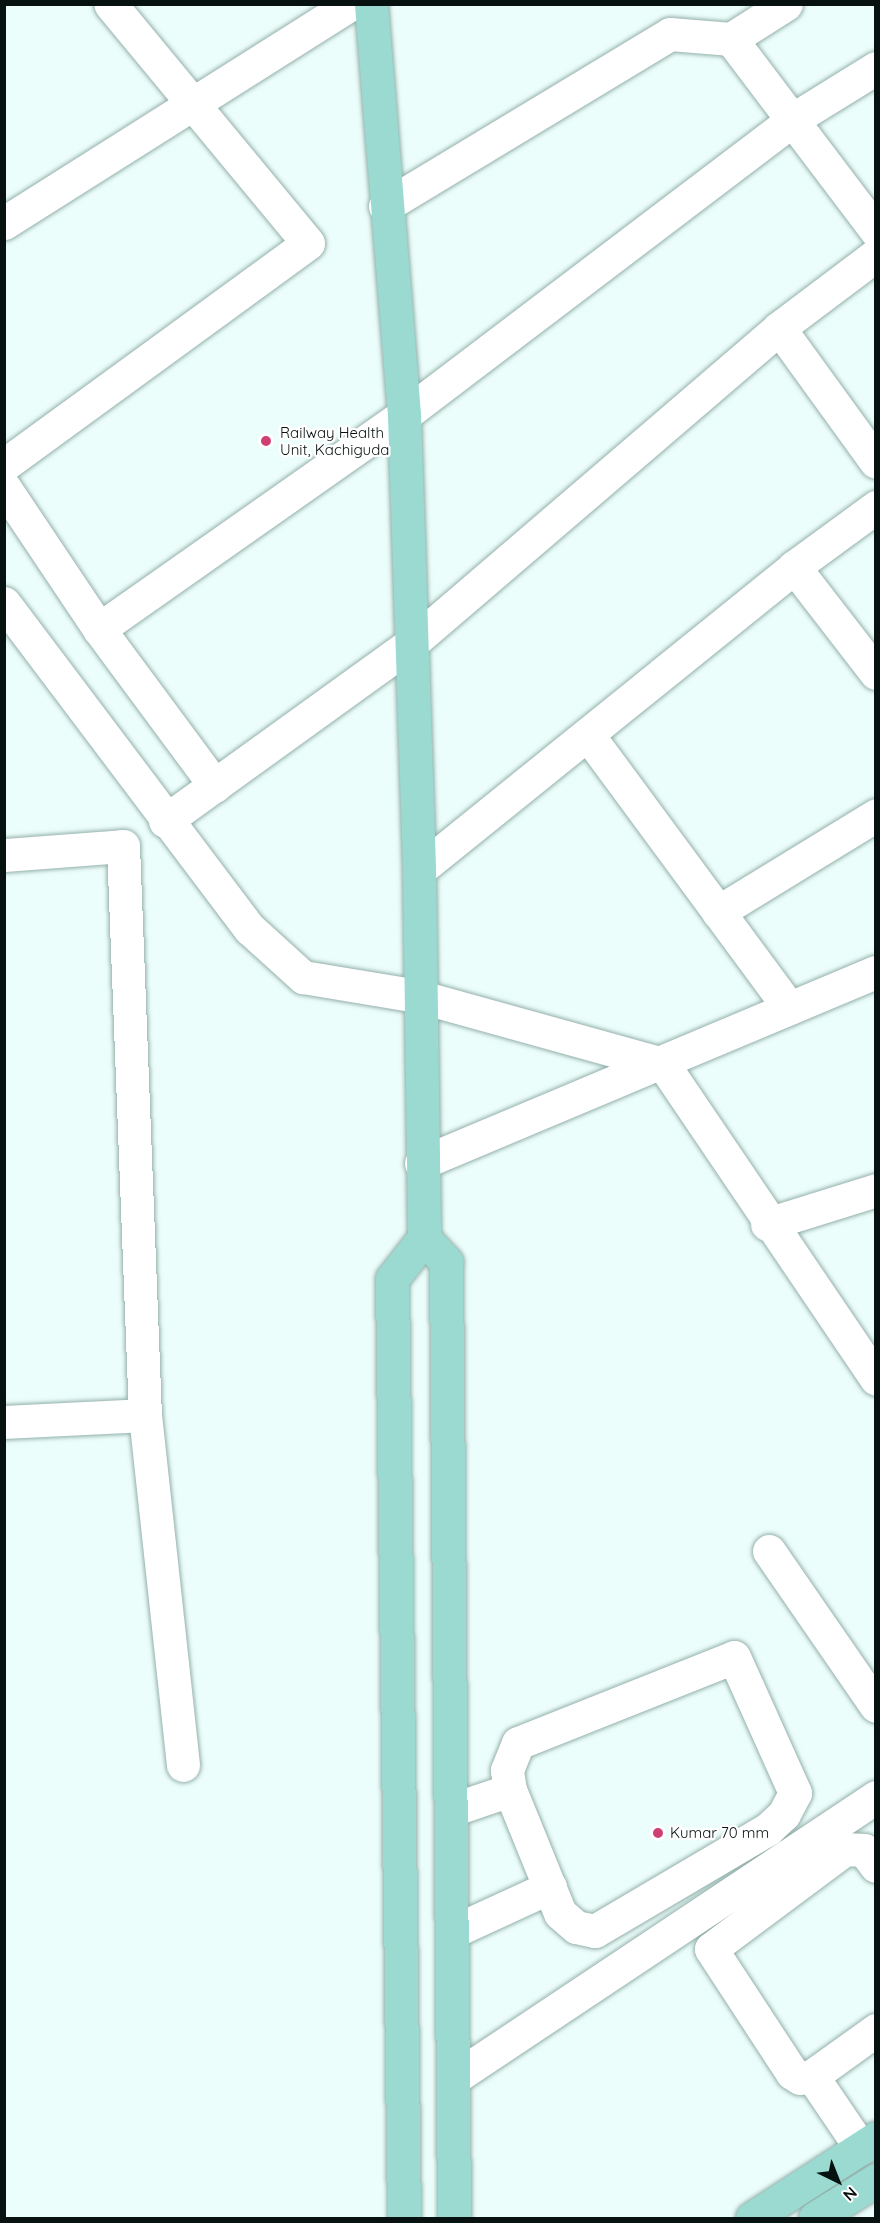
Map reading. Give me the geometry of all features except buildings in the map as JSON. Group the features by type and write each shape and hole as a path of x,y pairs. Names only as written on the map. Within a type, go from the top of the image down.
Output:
{"main road":[{"path":"371,4 385,206 404,415 419,870 418,996 424,1238 446,1262 454,2218"},
{"path":"404,2218 392,1279 424,1238"},
{"path":"752,2218 868,2143"},
{"path":"815,2218 876,2180"}],"street":[{"path":"4,465 308,243 110,4"},
{"path":"4,224 350,4"},
{"path":"385,206 670,34 731,39 786,4"},
{"path":"731,39 795,118 876,231"},
{"path":"99,629 404,415 795,118 876,68"},
{"path":"165,821 413,642 779,328 876,255"},
{"path":"779,328 876,462"},
{"path":"4,487 99,629 215,786"},
{"path":"419,870 794,567 876,507"},
{"path":"794,567 869,652"},
{"path":"4,603 165,821 250,929 303,977 418,996 663,1064 767,1224 876,1379"},
{"path":"588,735 789,1008"},
{"path":"718,912 876,815"},
{"path":"4,855 123,846 145,1415 183,1765"},
{"path":"421,1163 663,1064 876,972"},
{"path":"767,1224 876,1190"},
{"path":"4,1422 145,1415"},
{"path":"769,1551 876,1706"},
{"path":"734,1657 795,1793 768,1829 595,1931 576,1927 560,1913 550,1887 510,1791 507,1770 518,1743 734,1657"},
{"path":"451,1810 510,1791"},
{"path":"454,2078 876,1797"},
{"path":"868,2143 812,2076 792,2073 711,1949 845,1849 864,1850 876,1866"},
{"path":"452,1932 550,1887"},
{"path":"812,2076 876,2030"}],"place":[{"name":"Railway Health Unit, Kachiguda","path":"266,441"},
{"name":"Kumar 70 mm","path":"658,1833"}]}
